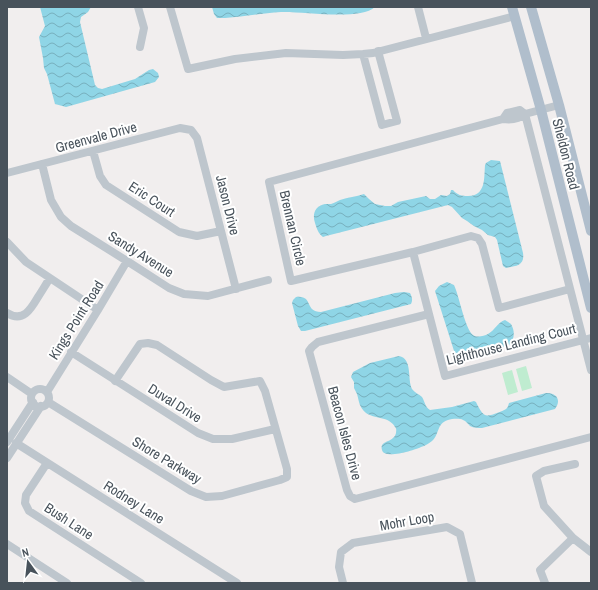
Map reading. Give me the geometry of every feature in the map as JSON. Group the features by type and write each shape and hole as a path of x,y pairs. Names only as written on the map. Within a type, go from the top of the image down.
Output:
{"main road":[{"name":"Sheldon Road","path":"531,7 589,211 591,231"},
{"name":"Sheldon Road","path":"513,11 591,308"}],"street":[{"path":"138,7 144,28 140,47"},
{"path":"170,7 188,69 236,59 286,53 343,55 363,54 500,20 513,11"},
{"path":"418,7 426,38"},
{"path":"363,54 382,125 397,121 378,51"},
{"name":"Brennan Circle","path":"559,105 525,114 520,110 507,114 503,118 269,182 291,281 413,252 471,236 478,238 482,244 499,308 570,289"},
{"path":"525,114 578,322 587,339 591,370"},
{"name":"Greenvale Drive","path":"7,173 180,128 191,130"},
{"name":"Jason Drive","path":"191,130 197,138 236,289"},
{"name":"Eric Court","path":"93,151 100,176 106,185 179,232 197,236 221,231"},
{"name":"Sandy Avenue","path":"42,164 51,200 61,217 71,226 127,260 169,288 184,294 208,296 268,280"},
{"path":"7,242 26,262 98,310"},
{"name":"Lighthouse Landing Court","path":"413,252 445,376 587,339"},
{"name":"Kings Point Road","path":"47,392 127,260"},
{"path":"7,313 17,317 24,315 29,311 50,278"},
{"name":"Beacon Isles Drive","path":"429,314 318,342 310,351 347,490 350,496 354,499 591,437"},
{"name":"Shore Parkway","path":"7,377 38,401 191,491 206,496 222,496 287,477 287,469 265,390 260,381 224,387 157,345 148,343 140,344 115,381"},
{"name":"Duval Drive","path":"71,352 198,434 213,439 232,439 275,429"},
{"path":"7,442 38,401 49,397 47,392 39,389 34,391 38,401 7,458"},
{"name":"Rodney Lane","path":"16,443 237,583"},
{"name":"Bush Lane","path":"48,463 26,494 25,503 29,511 141,583"},
{"path":"575,464 544,471 536,476 544,506 573,538 591,552"},
{"name":"Mohr Loop","path":"344,583 339,567 341,552 353,543 447,527 460,534 472,583"},
{"path":"545,583 540,570 573,538"},
{"path":"7,544 67,583"}],"green space":[{"path":"526,366 532,388 522,391 516,369"},
{"path":"512,370 518,392 508,395 502,373"}],"water":[{"path":"40,7 91,7 88,12 81,17 80,22 95,85 98,88 102,89 135,79 153,69 158,73 159,77 155,82 66,107 55,104 44,68 39,37 45,26"},
{"path":"212,7 375,7 357,14 281,12 217,18"},
{"path":"491,160 500,161 523,253 523,261 519,265 506,268 503,266 495,237 488,235 462,218 452,207 448,205 323,237 317,229 314,214 319,207 325,204 331,204 343,199 364,194 375,204 385,206 391,206 398,202 426,196 430,199 435,199 441,195 447,196 450,194 451,190 462,195 474,195 481,190 484,181 485,165"},
{"path":"447,282 454,285 470,332 478,337 483,336 493,330 500,322 505,320 511,324 514,332 513,338 509,345 461,359 457,357 435,291 439,286"},
{"path":"404,292 410,293 412,298 411,304 305,331 301,331 298,326 292,303 296,297 302,297 305,298 312,309 321,312"},
{"path":"399,356 406,361 408,365 412,389 422,397 426,406 430,410 452,407 474,401 485,415 490,415 506,409 509,403 546,393 555,395 558,403 555,409 482,428 472,427 461,419 448,420 442,424 432,441 425,445 407,452 394,454 384,453 382,447 395,436 396,428 389,421 369,415 364,411 360,404 354,388 354,382 351,377 353,372 370,363"}]}
